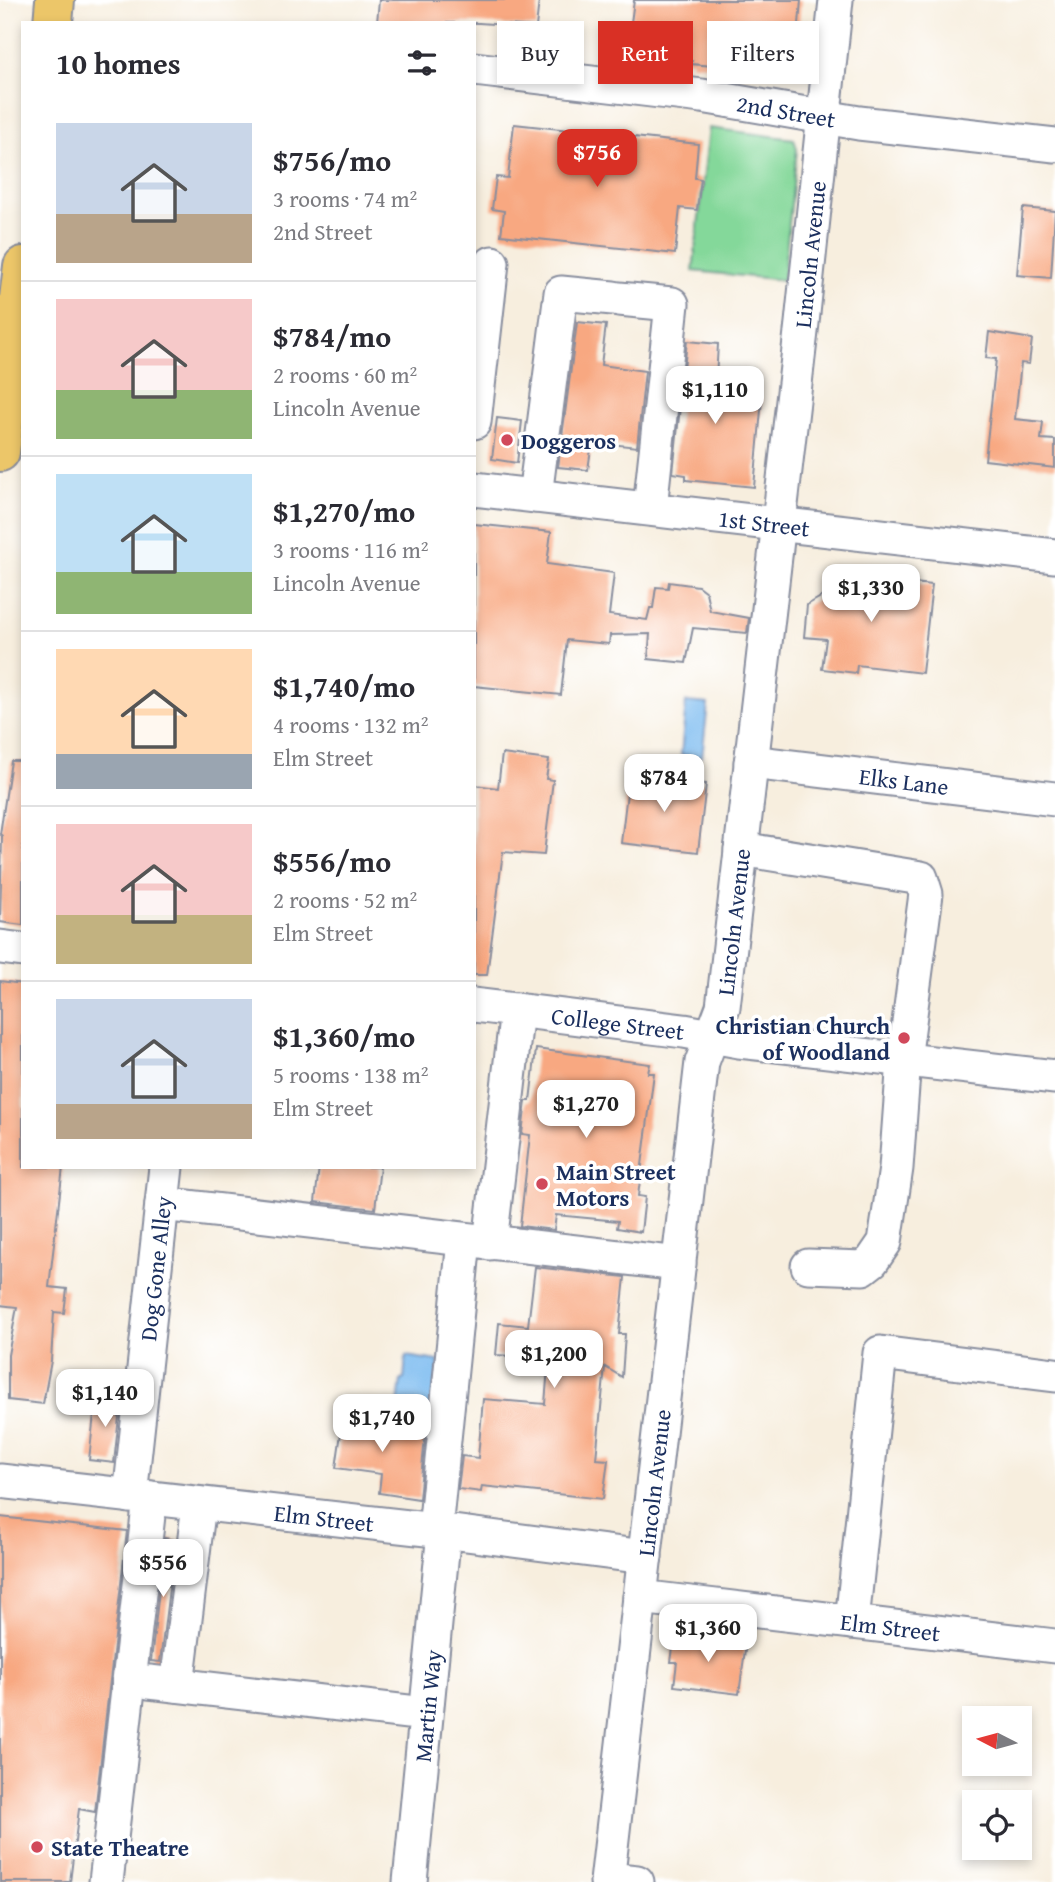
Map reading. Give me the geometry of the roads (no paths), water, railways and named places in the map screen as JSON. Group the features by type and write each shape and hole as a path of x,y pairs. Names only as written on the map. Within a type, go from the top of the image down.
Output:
{"main road":[{"path":"53,21 55,0"},
{"path":"6,440 21,287"}],"street":[{"name":"Lincoln Avenue","path":"618,1881 640,1597 702,1062 723,1007 836,0"},
{"name":"2nd Street","path":"476,69 702,96 823,117 1055,145"},
{"path":"476,404 492,263"},
{"path":"535,496 561,293 616,298 672,304 650,508"},
{"name":"1st Street","path":"476,489 1055,556"},
{"name":"Elks Lane","path":"751,762 1055,799"},
{"path":"741,849 921,878 926,894 904,1060 895,1168 885,1242 872,1261 863,1268 808,1266"},
{"path":"0,947 21,950"},
{"name":"College Street","path":"476,1005 1055,1077"},
{"name":"Martin Way","path":"410,1882 449,1403 517,1010"},
{"name":"Dog Gone Alley","path":"106,1882 166,1169"},
{"path":"162,1204 679,1264"},
{"path":"852,1622 880,1353 1055,1376"},
{"name":"Elm Street","path":"0,1481 645,1557"},
{"path":"199,1504 163,1683 408,1712"},
{"name":"Elm Street","path":"640,1597 1055,1646"}],"water":[{"path":"686,702 708,704 702,757 681,755"},
{"path":"406,1356 439,1361 432,1410 398,1405"}],"place":[{"name":"Doggeros","path":"507,440"},
{"name":"Christian Church of Woodland","path":"904,1038"},
{"name":"Main Street Motors","path":"542,1184"},
{"name":"State Theatre","path":"37,1847"}]}
